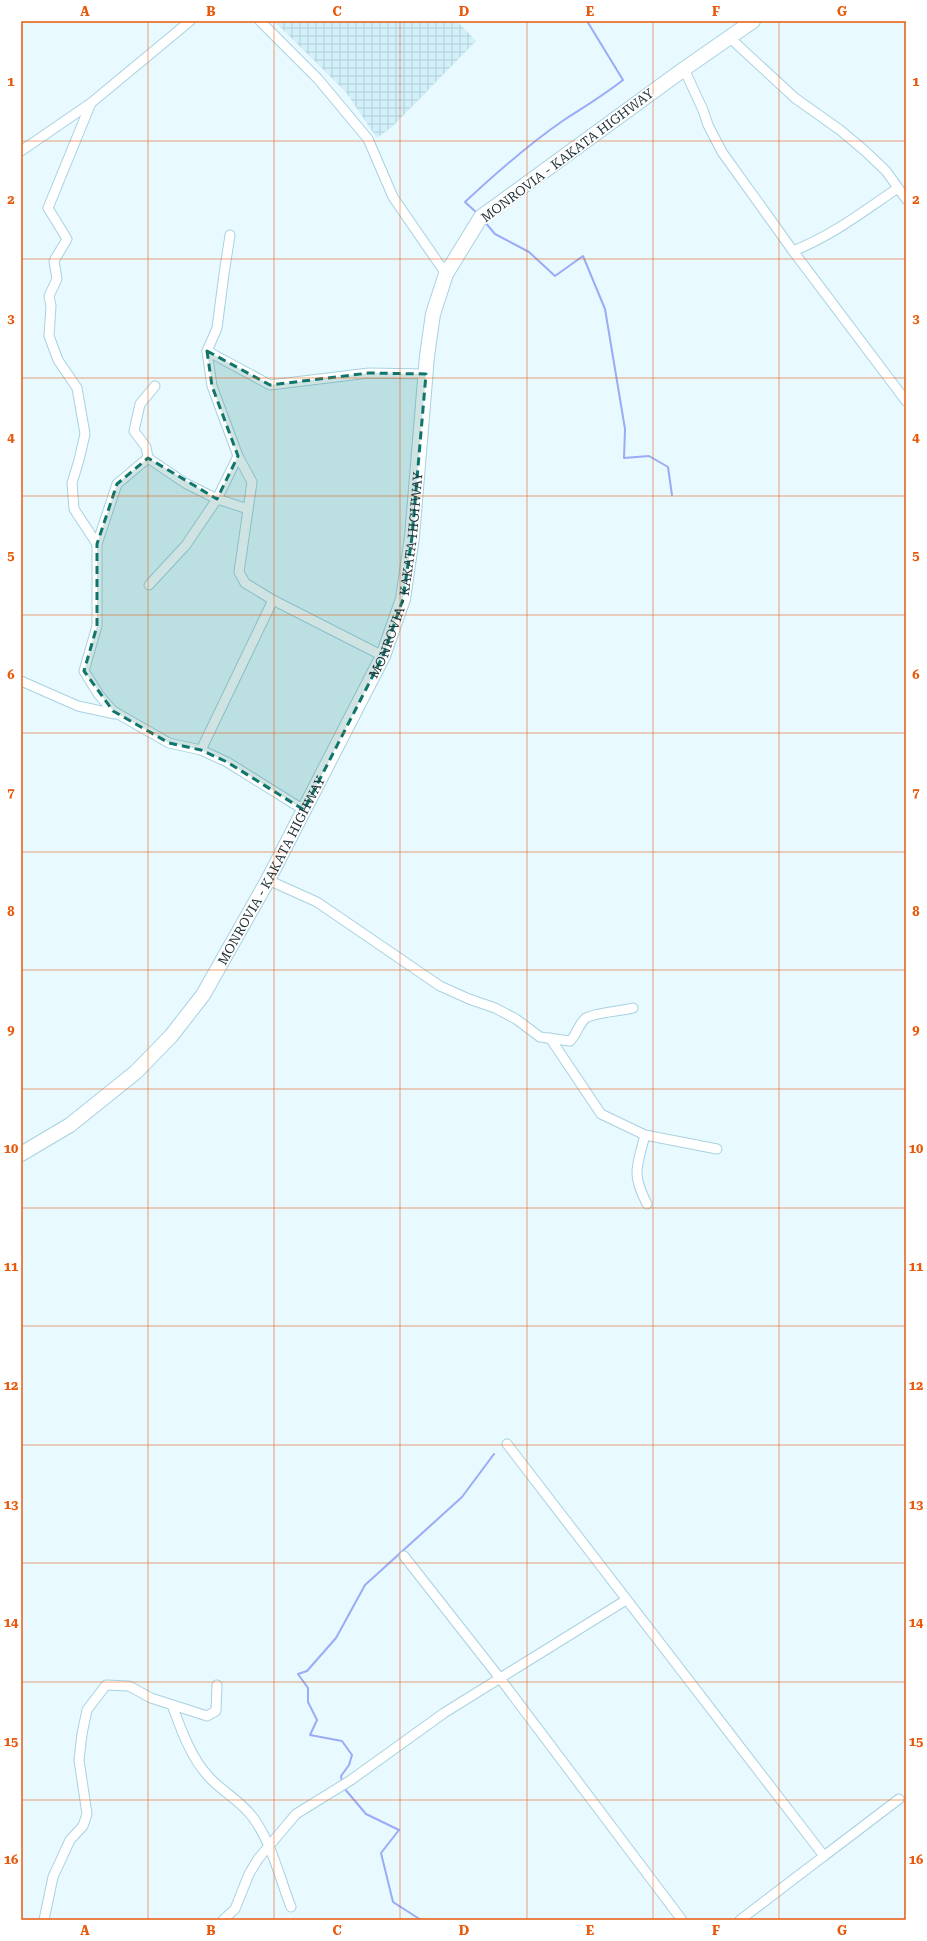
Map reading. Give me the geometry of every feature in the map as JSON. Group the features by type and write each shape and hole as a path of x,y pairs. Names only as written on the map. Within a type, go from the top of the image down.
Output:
{"highway":[{"name":"MONROVIA - KAKATA HIGHWAY","path":"21,1154 70,1125 136,1072 170,1036 203,995 268,880 383,656 403,599 412,538 426,374 433,314 446,274 480,217 684,69 753,21"}],"street":[{"path":"21,151 91,103 190,21"},
{"path":"260,21 318,79 368,139 393,197 446,274"},
{"path":"730,38 795,98 853,140 886,171 906,198"},
{"path":"684,69 703,110 708,125 722,152 906,401"},
{"path":"91,103 48,208 67,239 54,261 57,279 49,296 52,306 49,336 58,360 77,388 85,434 80,460 72,483 74,509 97,544"},
{"path":"794,251 807,246 866,212 898,188"},
{"path":"230,235 218,328 207,351 212,386 238,456 252,482 239,572 246,583 272,600 383,656"},
{"path":"207,351 270,385 369,373 426,374"},
{"path":"155,386 140,404 134,431 146,447 148,458 185,483 217,499 248,509"},
{"path":"150,585 186,546 217,499 238,456"},
{"path":"148,458 117,484 97,544 97,626 84,671 99,695 113,711 169,743 201,750 227,762 304,810"},
{"path":"201,750 272,600"},
{"path":"22,684 78,706 115,714"},
{"path":"268,880 317,902 440,986 469,999 495,1008 516,1019 540,1037 570,1041 577,1035 580,1025 587,1017 596,1014 618,1012 633,1008"},
{"path":"550,1038 601,1114 645,1135 717,1149"},
{"path":"645,1135 636,1172 638,1187 647,1204"},
{"path":"507,1444 824,1856"},
{"path":"404,1556 499,1677 682,1920"},
{"path":"223,1920 235,1909 249,1874 258,1859 296,1814 351,1780 444,1713 499,1677 626,1600"},
{"path":"44,1920 53,1877 70,1840 83,1826 87,1814 79,1760 87,1710 106,1685 129,1686 151,1698 207,1716 216,1711 217,1685"},
{"path":"172,1705 188,1747 208,1776 244,1806 255,1820 268,1847 291,1907"},
{"path":"740,1920 899,1799"}],"highlighted area":[{"path":"207,351 270,385 369,373 426,374 412,537 403,599 383,656 304,810 227,762 201,750 169,743 113,711 84,671 97,626 97,544 117,484 148,458 217,499 238,456 212,386"}],"shaded area":[{"path":"274,21 457,21 476,41 393,126 377,138 345,91"}],"waterway":[{"path":"477,213 465,202 538,139 623,80 587,21"},
{"path":"484,221 495,234 529,252 555,276 583,256 605,309 625,429 624,458 649,456 668,467 672,495"},
{"path":"342,1782 341,1776 349,1765 352,1755 342,1741 310,1735 317,1720 308,1702 308,1688 298,1674 307,1671 336,1638 365,1585 462,1497 494,1454"},
{"path":"344,1788 366,1814 399,1830 381,1853 393,1902 421,1920"}]}
